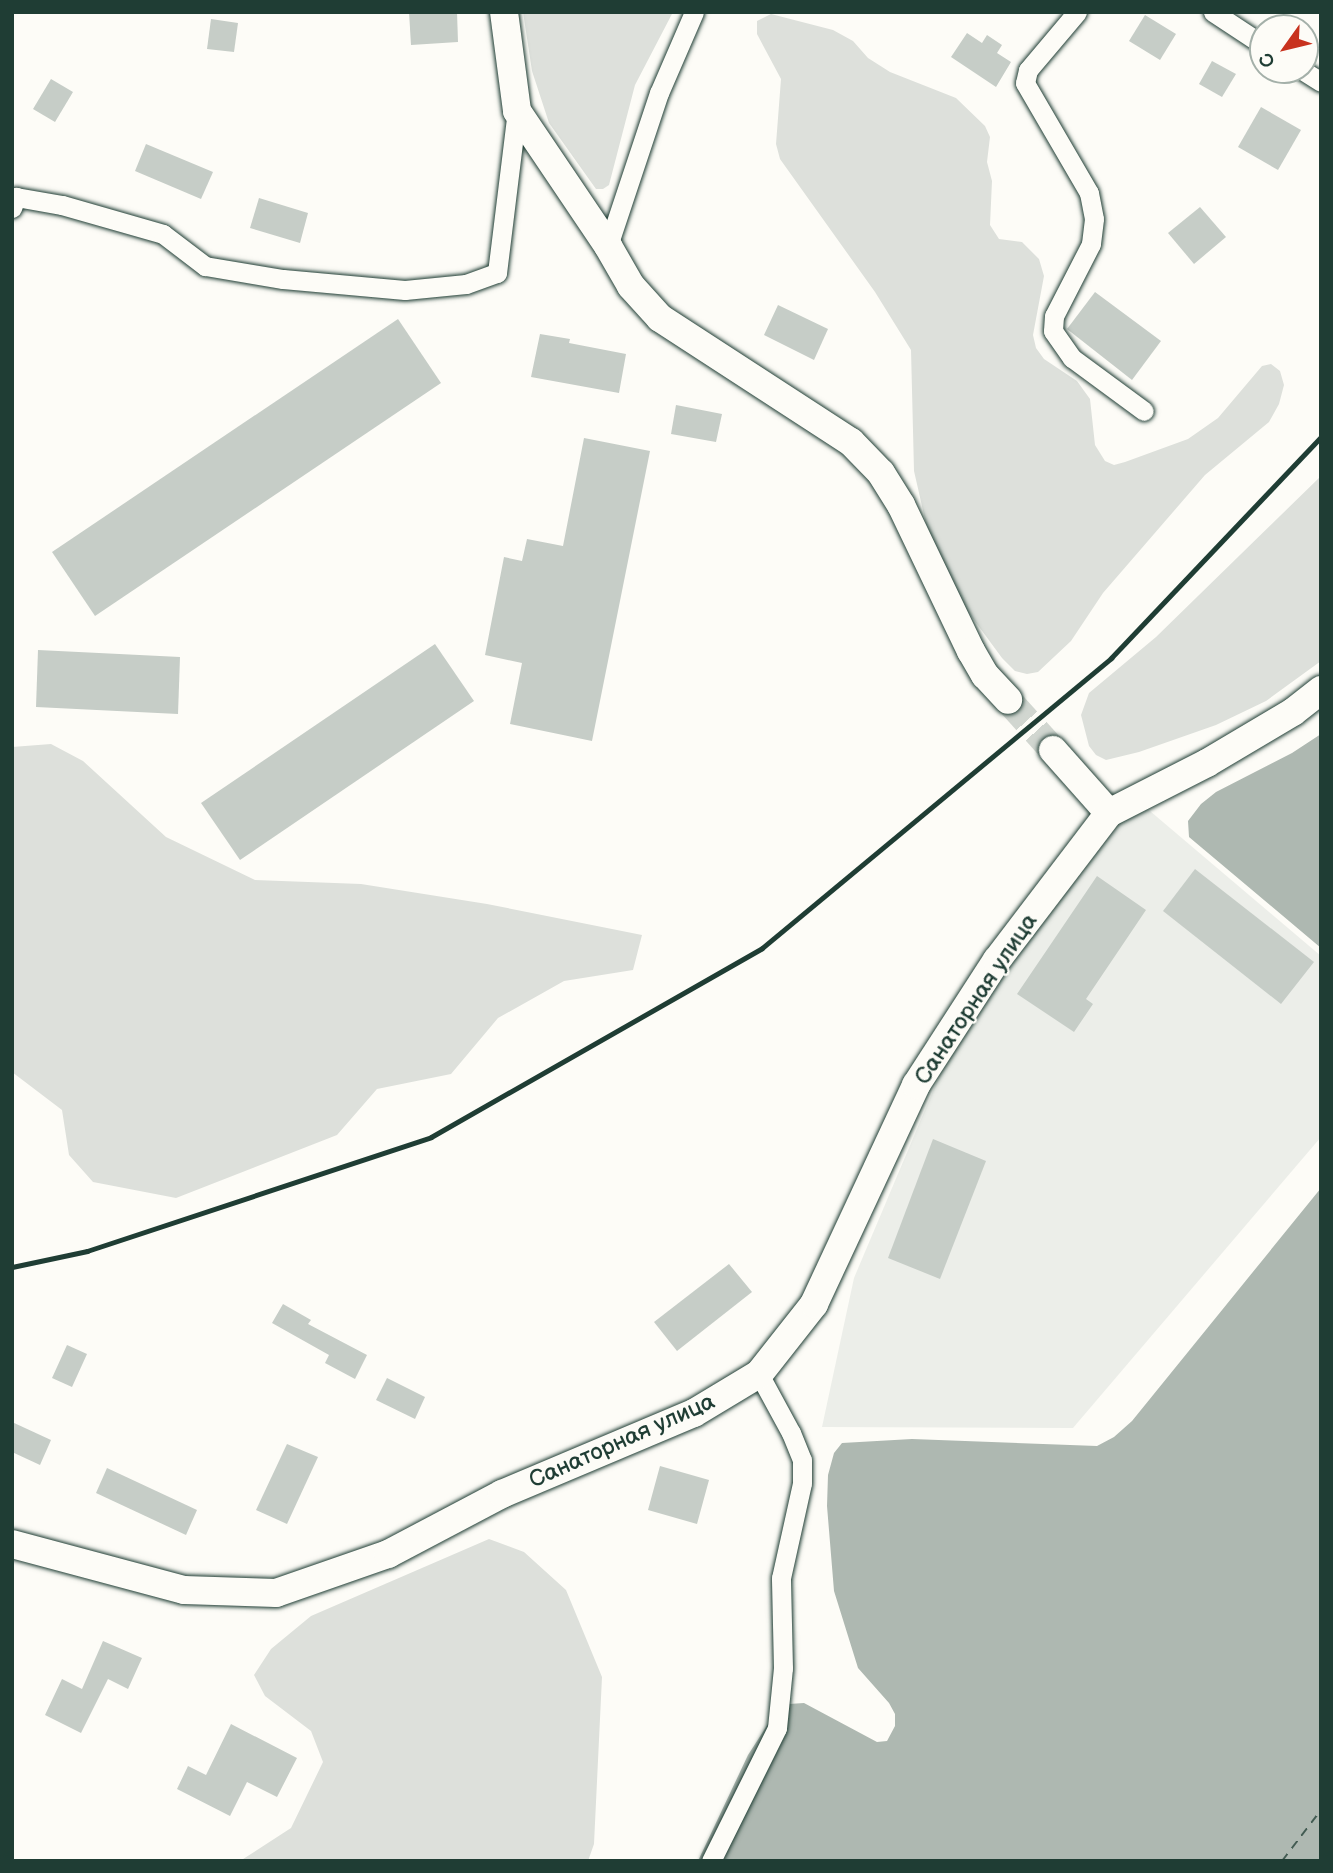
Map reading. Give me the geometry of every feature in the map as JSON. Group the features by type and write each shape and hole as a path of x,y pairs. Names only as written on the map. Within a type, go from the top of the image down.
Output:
{"main road":[{"path":"504,12 517,111 608,246 631,286 660,318 851,442 881,473 901,505 971,651 985,675 1008,700"},
{"path":"1052,750 1109,813 1207,763 1293,712 1321,690"},
{"name":"Санаторная улица","path":"12,1544 184,1590 276,1593 388,1554 502,1494 694,1413 759,1374 814,1304 916,1086 998,960 1109,813"}],"street":[{"path":"608,246 659,93 694,12"},
{"path":"1077,12 1028,70 1026,83 1089,193 1094,219 1091,244 1054,316 1053,331 1072,358 1144,411"},
{"path":"1213,12 1249,36"},
{"path":"12,208 16,197 62,205 163,234 205,266 284,279 405,289 466,284 497,274 517,111"},
{"path":"711,1861 777,1728 783,1668 781,1578 803,1483 802,1460 792,1433 759,1374"}],"shaded area":[{"path":"523,12 673,12 635,85 609,185 603,189 596,189 549,123 532,71"},
{"path":"771,14 833,30 853,41 868,58 890,72 956,98 985,126 990,137 987,162 992,181 990,225 999,239 1022,242 1039,259 1044,276 1033,335 1036,348 1044,359 1077,381 1090,399 1095,445 1105,461 1114,465 1188,439 1218,418 1262,366 1271,364 1280,371 1284,385 1279,404 1269,422 1205,475 1103,593 1071,641 1038,672 1027,674 1015,671 1002,658 966,609 927,528 914,471 911,350 875,292 780,159 776,144 781,79 757,34 757,21"},
{"path":"1321,476 1321,661 1266,701 1216,725 1139,752 1106,760 1096,755 1089,746 1081,715 1089,693 1156,637"},
{"path":"1321,734 1321,948 1189,837 1188,821 1201,804 1216,792 1292,753"},
{"path":"51,744 83,761 166,837 255,880 361,884 487,904 642,935 633,970 564,981 498,1018 451,1074 377,1089 337,1135 176,1198 93,1182 69,1155 62,1110 12,1072 12,747"},
{"path":"1137,800 1321,956 1321,1137 1073,1428 822,1427 854,1278 952,1046 1086,851"},
{"path":"1321,1188 1321,1861 698,1861 748,1755 768,1724 789,1704 804,1703 877,1742 887,1741 895,1726 895,1714 889,1703 858,1668 834,1591 827,1506 828,1475 834,1453 842,1443 912,1439 1097,1446 1114,1437 1132,1421"},
{"path":"489,1539 524,1552 566,1590 602,1677 594,1844 588,1861 240,1861 291,1828 323,1762 311,1731 265,1696 254,1675 271,1649 311,1616"}],"building":[{"path":"409,12 457,12 458,42 411,45"},
{"path":"1145,15 1176,34 1160,60 1129,41"},
{"path":"211,19 238,23 234,52 207,49"},
{"path":"967,33 982,43 987,35 1002,45 997,53 1011,62 996,87 951,57"},
{"path":"1212,61 1236,74 1222,97 1199,84"},
{"path":"51,79 73,92 55,122 33,109"},
{"path":"1261,107 1301,130 1278,170 1238,147"},
{"path":"146,144 213,172 201,199 135,171"},
{"path":"259,198 308,213 300,243 250,228"},
{"path":"1200,207 1226,237 1194,264 1168,233"},
{"path":"1095,292 1161,341 1132,380 1067,329"},
{"path":"778,305 828,329 814,360 764,335"},
{"path":"398,319 441,383 95,616 52,552"},
{"path":"540,334 570,339 569,343 626,354 619,393 531,377"},
{"path":"676,405 722,414 716,442 671,434"},
{"path":"584,438 650,451 592,741 510,724 522,663 485,655 504,557 522,561 527,539 563,546"},
{"path":"435,644 474,701 240,860 201,803"},
{"path":"38,650 180,657 178,714 36,707"},
{"path":"1195,869 1314,962 1281,1004 1163,911"},
{"path":"1097,876 1146,910 1086,999 1093,1004 1074,1032 1017,994"},
{"path":"933,1139 986,1161 940,1279 888,1258"},
{"path":"729,1264 752,1292 677,1351 654,1322"},
{"path":"283,1304 311,1320 308,1324 367,1355 355,1379 325,1363 329,1355 272,1323"},
{"path":"67,1345 87,1354 72,1387 52,1378"},
{"path":"387,1378 425,1397 415,1419 376,1400"},
{"path":"12,1422 51,1440 40,1465 12,1452"},
{"path":"287,1444 318,1457 287,1524 256,1510"},
{"path":"660,1466 709,1480 697,1524 648,1510"},
{"path":"107,1468 197,1510 186,1535 96,1493"},
{"path":"103,1641 142,1658 128,1689 108,1679 81,1733 45,1715 62,1679 82,1689"},
{"path":"231,1724 297,1758 277,1797 247,1782 230,1816 177,1789 188,1766 206,1775"}],"ferry route":[{"path":"1282,1861 1321,1810"}],"tunnel":[{"path":"1008,700 1053,750"}],"railway":[{"path":"12,1267 87,1251 431,1137 762,948 1111,658 1321,437"}]}
